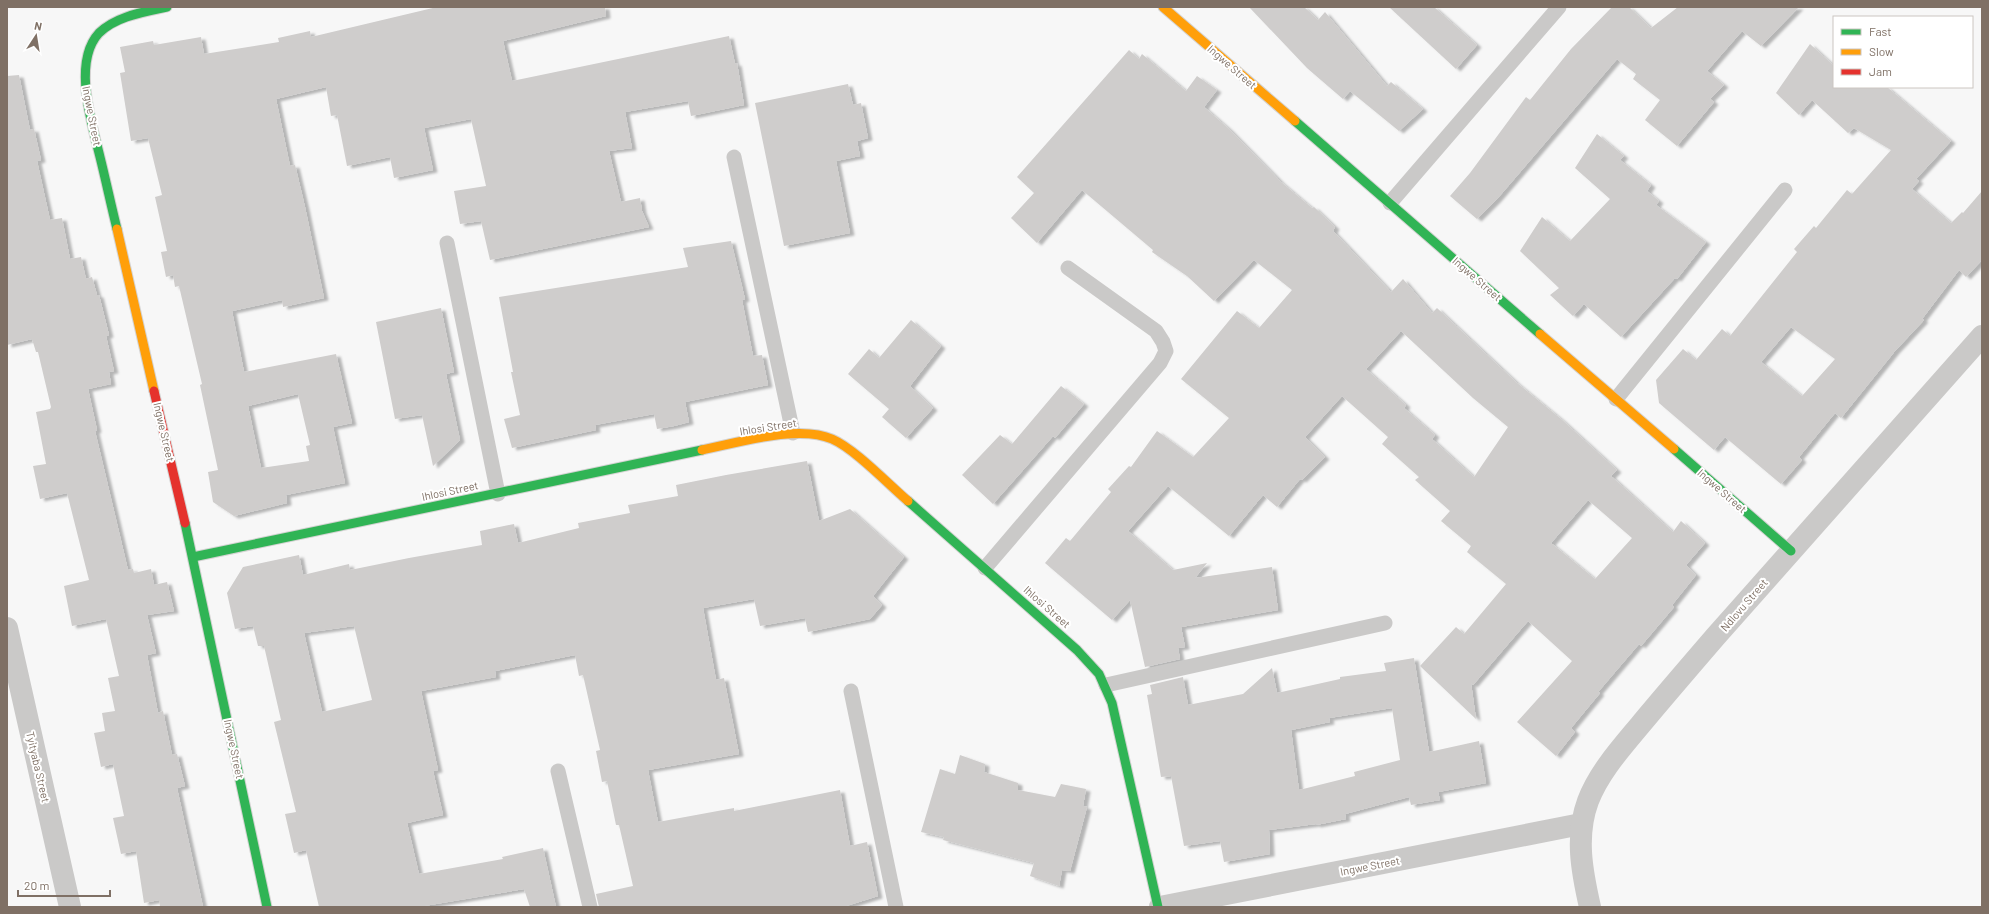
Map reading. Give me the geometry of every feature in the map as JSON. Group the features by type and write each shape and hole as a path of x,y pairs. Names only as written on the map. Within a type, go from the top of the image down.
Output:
{"street":[{"name":"Ingwe Street","path":"167,7 134,10 113,22 96,35 88,55 85,80 88,105 193,557 267,907"},
{"name":"Ingwe Street","path":"1163,7 1791,551"},
{"name":"Ndlovu Street","path":"1590,907 1581,860 1581,824 1589,800 1599,780 1618,752 1679,678 1982,336"},
{"name":"Ihlosi Street","path":"193,557 793,433 815,434 832,439 848,449 1083,655 1106,685 1112,703 1159,907"},
{"name":"Tyityaba Street","path":"7,628 70,907"},
{"name":"Ingwe Street","path":"1159,907 1581,824"}],"lane":[{"path":"1390,203 1559,7"},
{"path":"734,157 793,433"},
{"path":"1616,399 1785,190"},
{"path":"447,243 498,494"},
{"path":"985,568 1160,363 1166,351 1163,342 1156,331 1068,268"},
{"path":"1106,685 1385,622"},
{"path":"851,691 896,907"},
{"path":"558,771 590,907"}],"building":[{"path":"437,7 605,7 606,16 503,41 512,81 729,36 735,64 737,63 744,105 691,116 688,101 625,112 632,148 609,151 621,202 640,198 642,211 649,227 490,260 481,221 460,224 454,191 486,186 471,119 424,128 433,170 394,178 390,157 347,166 337,115 331,116 326,87 276,99 290,166 295,165 324,298 283,307 282,300 232,311 244,372 336,354 352,423 333,427 345,483 286,495 287,503 234,516 213,502 208,472 218,470 200,385 202,384 179,286 175,287 173,275 166,277 161,252 167,251 155,197 162,195 148,138 131,141 120,73 125,72 120,47 153,41 154,45 201,37 204,54 279,42 278,38 310,31 311,37","holes":["298,394 310,445 306,446 309,461 261,468 248,406"]},
{"path":"1249,7 1304,7 1318,20 1325,12 1387,86 1391,82 1423,109 1399,131 1350,91 1343,99 1307,68"},
{"path":"1389,7 1434,7 1477,45 1456,69"},
{"path":"1612,7 1629,7 1651,28 1678,7 1799,7 1761,46 1742,31 1707,71 1724,85 1710,99 1714,102 1677,146 1645,120 1660,100 1633,79 1636,74 1617,59 1497,199 1477,219 1450,196 1470,173 1526,97 1530,100 1571,49"},
{"path":"1810,44 1833,65 1833,88 1888,88 1951,141 1916,179 1919,181 1912,189 1951,223 1962,212 1963,213 1982,191 1982,260 1966,277 1959,270 1922,319 1924,320 1895,351 1841,418 1835,413 1799,457 1802,460 1781,484 1725,437 1714,450 1659,403 1656,380 1683,349 1696,360 1722,329 1730,336 1797,252 1794,249 1814,226 1816,228 1847,190 1852,194 1891,150 1854,128 1848,133 1812,100 1799,115 1776,93","holes":["1791,327 1835,359 1802,396 1761,362"]},
{"path":"1129,50 1139,59 1142,54 1186,91 1197,76 1217,90 1204,107 1229,129 1281,182 1312,208 1314,207 1335,227 1333,231 1391,292 1403,279 1432,313 1437,308 1517,383 1561,419 1617,470 1611,476 1673,532 1681,521 1705,543 1686,565 1696,575 1672,605 1674,607 1641,646 1639,644 1598,692 1600,693 1571,728 1575,732 1556,756 1517,722 1572,661 1528,621 1473,685 1471,683 1476,719 1420,666 1456,627 1464,634 1506,584 1467,552 1471,546 1441,521 1450,511 1415,480 1419,477 1382,444 1388,437 1342,396 1305,437 1325,457 1302,480 1300,479 1277,507 1263,495 1229,536 1168,486 1128,531 1173,570 1207,563 1195,578 1272,567 1278,610 1181,627 1185,647 1178,648 1180,659 1145,667 1130,600 1112,620 1045,563 1066,538 1070,541 1111,492 1108,489 1129,466 1131,467 1157,431 1193,457 1229,418 1181,379 1237,311 1259,328 1292,290 1254,260 1214,301 1187,276 1152,252 1153,250 1082,190 1037,243 1011,218 1034,193 1017,177","holes":["1401,331 1473,398 1508,427 1474,477 1432,439 1435,435 1404,408 1406,405 1366,369","1588,500 1632,538 1595,579 1551,543"]},
{"path":"19,75 30,130 34,129 41,160 37,161 50,220 62,218 70,259 81,257 86,279 92,277 97,295 99,295 109,335 106,336 114,371 109,372 111,384 88,389 97,430 95,431 128,570 133,569 134,573 151,569 154,585 167,582 174,611 147,615 156,653 147,655 158,713 163,711 172,755 177,754 185,786 177,788 203,907 160,907 159,900 144,903 136,851 121,854 113,818 124,816 113,764 101,767 94,733 105,731 102,713 115,711 108,678 119,676 106,619 72,626 64,586 89,580 67,493 40,499 33,466 46,464 36,412 50,409 51,407 38,352 36,352 32,339 7,345 7,76"},
{"path":"848,84 853,105 861,103 868,138 857,141 860,156 836,161 850,233 784,246 755,103"},
{"path":"1597,134 1624,156 1620,160 1651,185 1647,191 1659,201 1656,205 1706,242 1677,279 1675,278 1621,337 1584,304 1573,316 1550,295 1559,288 1520,251 1542,217 1570,241 1610,199 1575,168"},
{"path":"731,241 745,299 742,300 753,356 762,355 768,385 685,402 689,422 674,426 657,429 654,414 595,425 596,430 512,448 504,419 520,415 511,372 513,372 499,297 688,267 683,248"},
{"path":"441,308 454,372 446,374 460,440 433,466 422,415 395,419 376,322"},
{"path":"911,320 941,346 910,386 933,408 906,438 882,417 889,409 848,374 869,349 879,358"},
{"path":"1061,386 1084,404 1055,438 1053,436 993,504 962,475 1000,435 1012,444"},
{"path":"807,461 819,521 850,509 904,557 873,596 882,605 870,619 808,632 805,618 760,626 754,599 703,608 716,680 724,678 739,754 648,770 658,822 734,808 734,811 840,790 850,846 867,842 878,896 843,907 599,907 596,894 633,886 619,825 616,825 607,781 602,782 596,751 600,750 583,675 579,676 575,655 495,671 496,677 421,691 438,770 433,771 443,815 407,823 419,874 503,859 502,857 543,848 556,907 530,907 524,889 418,907 319,907 306,850 294,853 285,814 296,812 274,722 281,720 264,646 258,646 253,626 235,629 227,593 243,567 299,555 303,575 349,564 350,570 482,545 480,531 514,524 518,543 579,528 578,523 630,513 628,505 678,496 676,485","holes":["354,626 372,700 322,712 304,633"]},
{"path":"1414,658 1429,752 1479,741 1486,783 1438,792 1440,800 1411,805 1409,797 1345,814 1346,819 1316,825 1269,830 1270,854 1224,862 1220,841 1184,846 1171,776 1161,777 1147,695 1152,694 1150,685 1183,677 1188,705 1243,694 1272,668 1277,693 1340,679 1340,677 1386,671 1384,663","holes":["1392,708 1400,760 1354,772 1355,776 1299,790 1291,730 1330,722 1329,718"]},
{"path":"960,755 985,764 984,772 1018,783 1018,790 1055,797 1061,784 1086,789 1083,806 1087,807 1070,871 1062,870 1059,886 1030,876 1034,863 943,840 944,837 921,832 940,769 955,774"}],"traffic: fast":[{"path":"117,229 89,111 85,76 87,60 91,45 99,33 106,27 114,22 131,16 167,7"},
{"path":"1295,121 1540,334"},
{"path":"1674,449 1791,551"},
{"path":"193,557 702,450"},
{"path":"908,501 1077,650 1099,674 1112,703 1158,907"},
{"path":"185,523 267,907"}],"traffic: slow":[{"path":"1163,7 1295,121"},
{"path":"117,229 154,391"},
{"path":"1540,334 1674,449"},
{"path":"702,450 768,436 803,433 818,435 832,439 851,451 908,501"}],"traffic: jam":[{"path":"154,391 185,523"}]}
